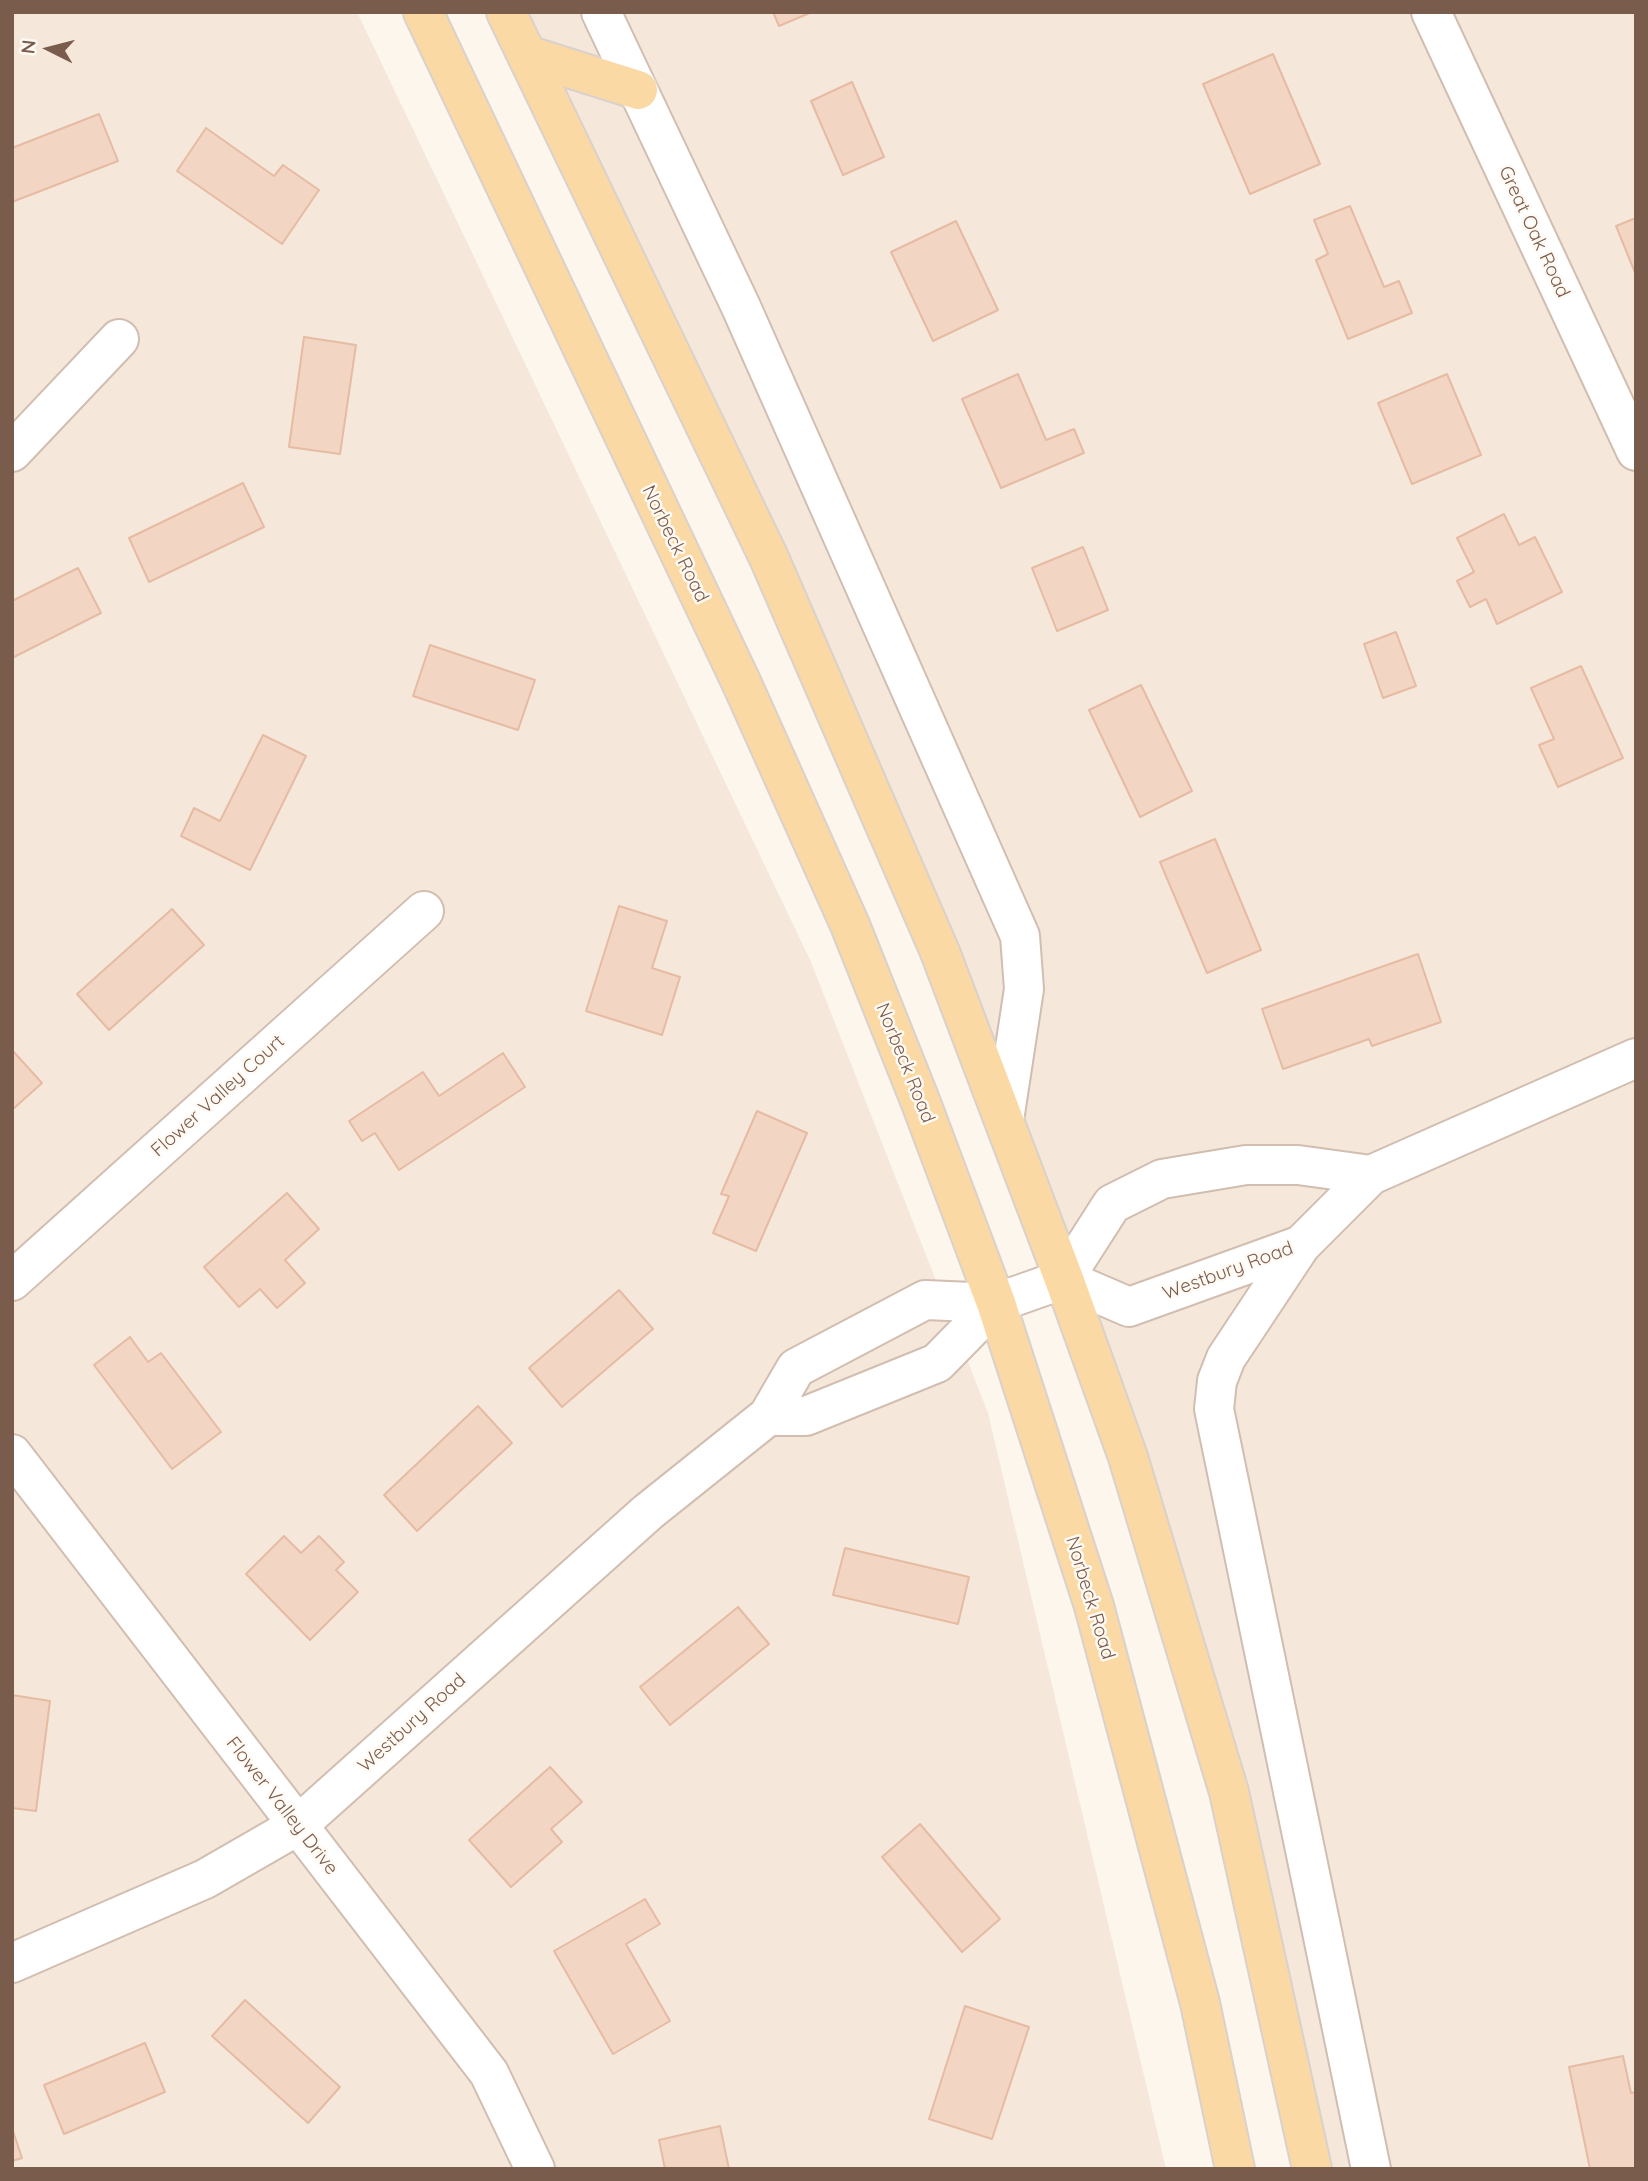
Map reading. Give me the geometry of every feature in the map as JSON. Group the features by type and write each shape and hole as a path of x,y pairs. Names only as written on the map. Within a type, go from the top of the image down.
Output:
{"main road":[{"name":"Norbeck Road","path":"423,12 742,684 822,862 921,1103 996,1303 1094,1606 1200,2003 1235,2169"},
{"path":"506,12 769,558 940,952 1064,1279 1128,1458 1229,1792 1312,2169"},
{"path":"527,55 638,90"}],"street":[{"path":"601,12 743,311 1020,936 1024,989 1004,1120"},
{"name":"Great Oak Road","path":"1431,12 1636,451"},
{"path":"12,452 119,339"},
{"name":"Flower Valley Court","path":"12,1281 424,911"},
{"name":"Westbury Road","path":"12,1963 205,1879 297,1826 648,1512 768,1416 796,1368 925,1300 996,1303 1064,1279 1129,1307 1301,1245 1336,1207 1371,1175 1636,1058"},
{"path":"1064,1279 1112,1204 1161,1179 1246,1165 1298,1165 1371,1175"},
{"path":"1301,1245 1226,1358 1217,1381 1214,1409 1371,2169"},
{"name":"Westbury Road","path":"768,1416 806,1416 937,1363 996,1303"},
{"name":"Flower Valley Drive","path":"12,1454 489,2073 535,2169"}],"shaded area":[{"path":"12,12 357,12 811,962 988,1413 1166,2169 12,2169"},
{"path":"506,12 1636,12 1636,2169 1312,2169 1229,1792 940,952"}],"building":[{"path":"773,12 812,12 779,26"},
{"path":"1273,54 1320,164 1250,194 1203,84"},
{"path":"852,82 884,157 843,175 811,101"},
{"path":"99,114 118,161 12,202 12,148"},
{"path":"206,128 274,176 283,165 319,190 282,244 177,171"},
{"path":"1350,206 1384,287 1399,281 1412,313 1348,339 1316,260 1328,254 1314,220"},
{"path":"1636,218 1636,275 1616,226"},
{"path":"956,221 998,310 933,341 891,252"},
{"path":"304,337 356,345 340,454 289,447"},
{"path":"1018,374 1046,440 1074,429 1084,453 1001,488 962,399"},
{"path":"1447,374 1481,455 1412,484 1378,403"},
{"path":"243,483 264,527 149,582 129,538"},
{"path":"1504,514 1519,545 1535,537 1562,592 1497,624 1486,599 1470,607 1457,581 1474,572 1457,538"},
{"path":"1083,547 1108,610 1057,631 1032,568"},
{"path":"78,568 101,613 12,658 12,601"},
{"path":"1396,632 1416,686 1383,698 1364,644"},
{"path":"430,645 535,680 518,730 413,696"},
{"path":"1581,666 1623,758 1558,787 1539,745 1554,739 1531,688"},
{"path":"1141,685 1192,791 1140,817 1089,710"},
{"path":"263,735 306,756 250,870 181,836 194,808 220,821"},
{"path":"1215,839 1261,950 1207,973 1160,862"},
{"path":"619,906 667,921 652,968 680,977 662,1035 586,1011"},
{"path":"172,909 204,945 109,1030 77,994"},
{"path":"1418,954 1441,1022 1372,1046 1369,1039 1283,1069 1262,1009"},
{"path":"12,1050 42,1083 12,1110"},
{"path":"503,1053 525,1087 399,1170 375,1133 362,1141 349,1121 423,1072 439,1096"},
{"path":"757,1111 807,1133 756,1251 713,1233 729,1196 721,1194"},
{"path":"287,1193 319,1229 285,1260 305,1283 277,1308 260,1289 239,1307 204,1267"},
{"path":"619,1290 653,1329 562,1407 529,1368"},
{"path":"130,1337 148,1362 161,1353 221,1432 172,1469 94,1365"},
{"path":"478,1406 512,1443 417,1531 384,1495"},
{"path":"284,1536 301,1553 319,1536 344,1562 336,1570 358,1592 310,1640 246,1574"},
{"path":"845,1548 969,1577 958,1624 833,1595"},
{"path":"738,1607 769,1644 670,1725 640,1687"},
{"path":"12,1695 50,1701 36,1811 12,1808"},
{"path":"550,1767 582,1802 551,1829 562,1842 511,1887 469,1840"},
{"path":"920,1824 1000,1919 962,1952 882,1857"},
{"path":"645,1899 660,1924 626,1944 670,2021 613,2054 554,1951"},
{"path":"245,2000 340,2087 308,2123 212,2036"},
{"path":"965,2006 1029,2027 992,2139 929,2119"},
{"path":"145,2043 165,2092 64,2134 44,2085"},
{"path":"1623,2056 1631,2093 1636,2092 1636,2169 1590,2169 1569,2067"},
{"path":"720,2126 729,2169 665,2169 659,2140"},
{"path":"12,2128 22,2158 12,2161"}]}
